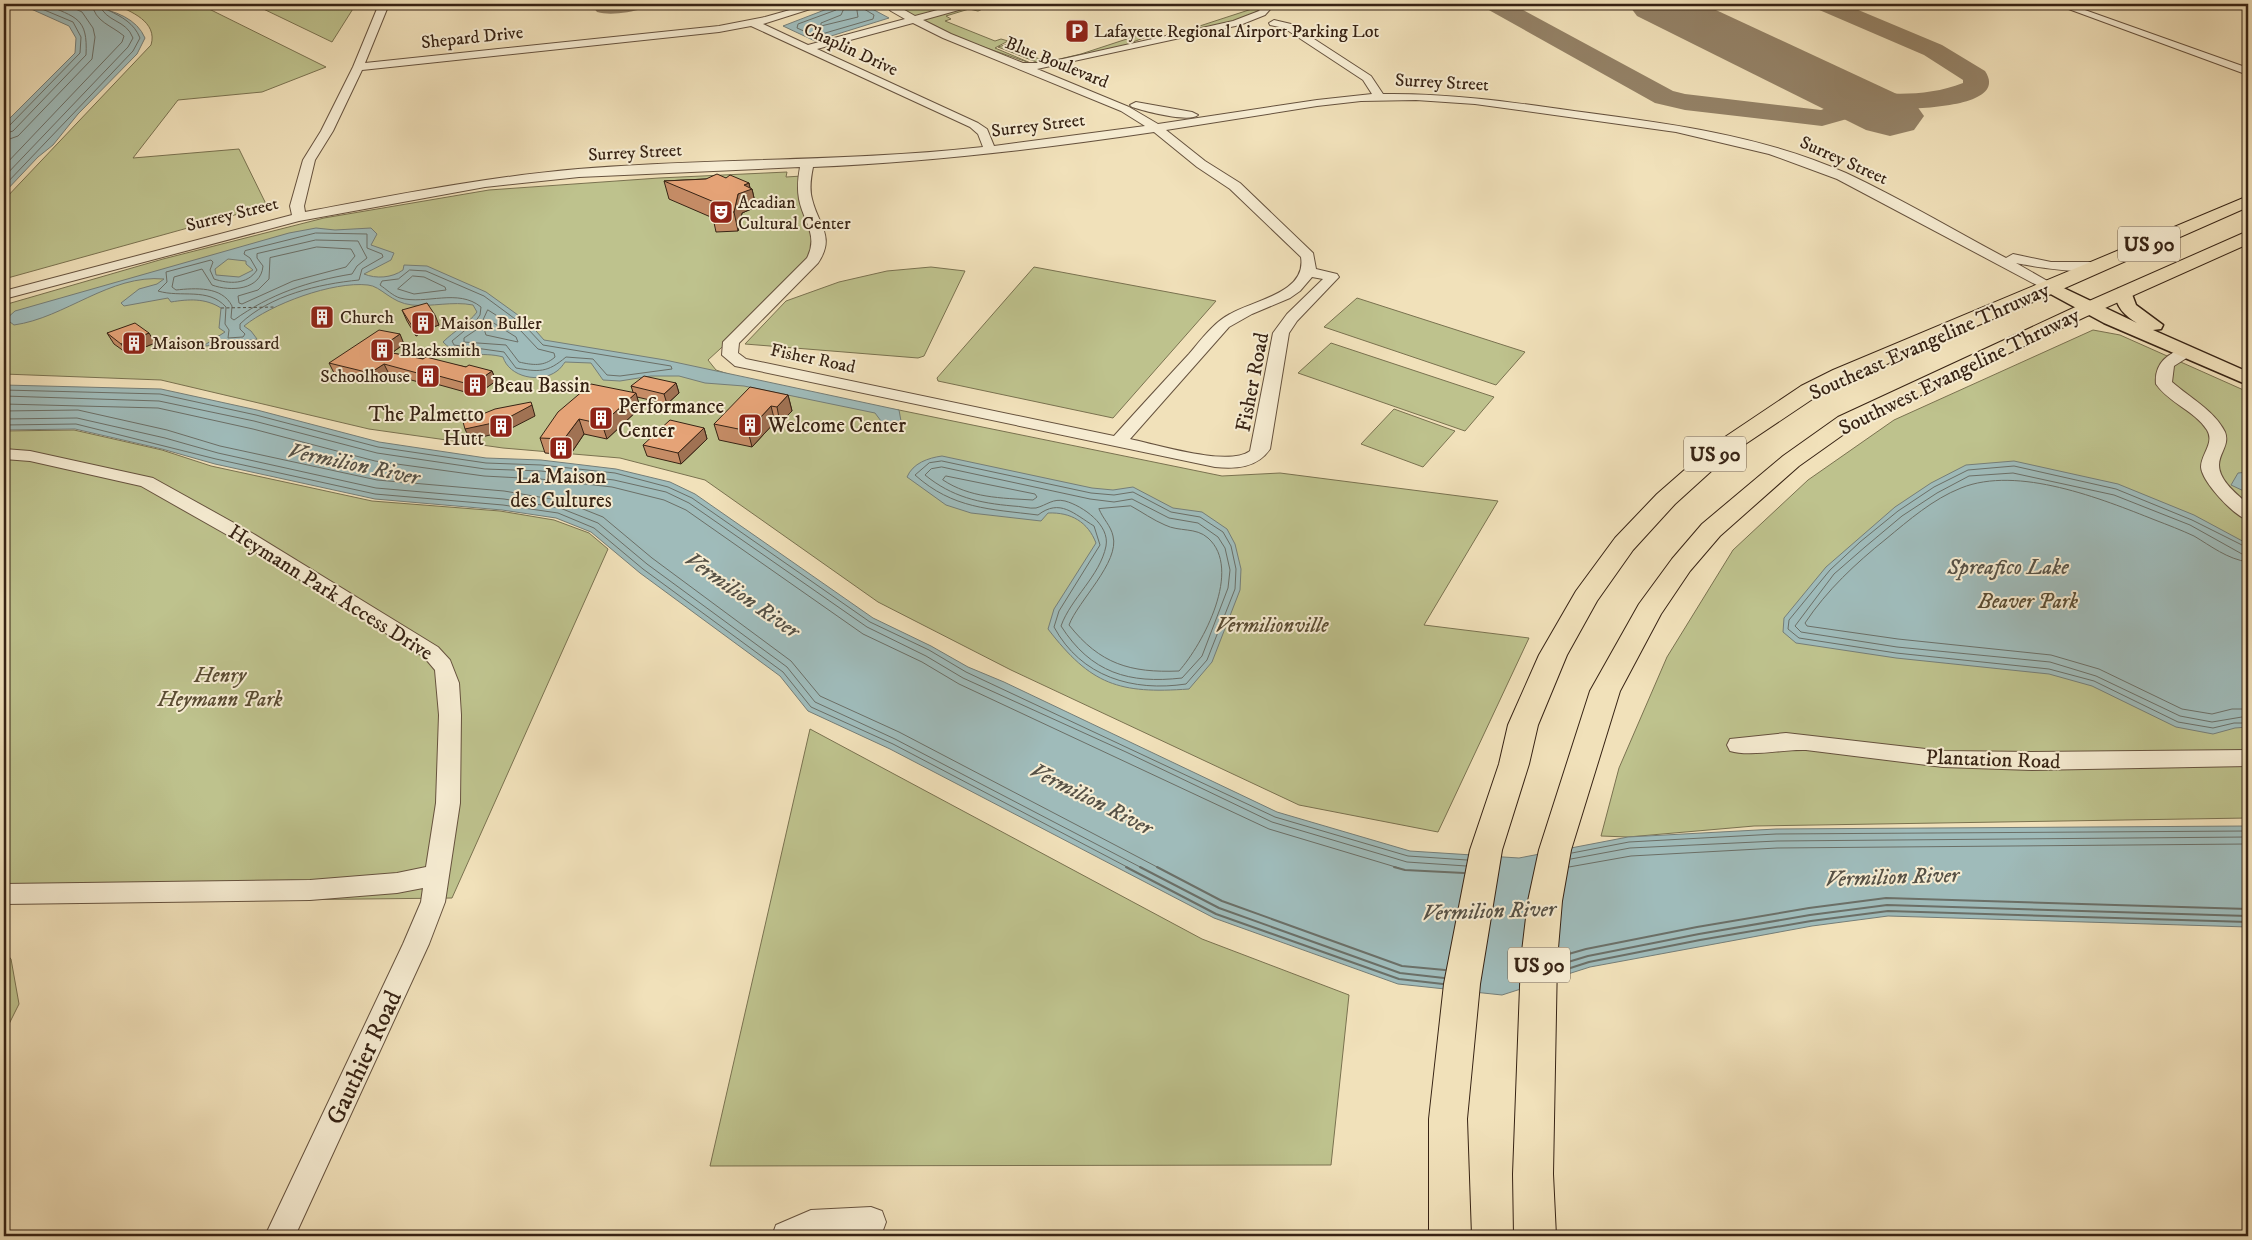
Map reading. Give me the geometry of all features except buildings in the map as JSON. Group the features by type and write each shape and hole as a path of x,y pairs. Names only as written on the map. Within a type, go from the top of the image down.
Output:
{"highway":[{"name":"Southeast Evangeline Thruway","path":"1450,1236 1448,1119 1462,984 1486,850 1514,764 1527,716 1553,655 1586,597 1640,525 1694,472 1746,432 1809,391 1841,375 2051,287 2248,201"},
{"name":"US 90","path":"2089,308 2248,237"},
{"name":"Southwest Evangeline Thruway","path":"1535,1236 1533,1174 1539,960 1545,901 1555,850 1604,691 1654,603 1711,530 1791,461 1846,422 2089,308"}],"main road":[{"path":"2051,287 2089,308 2248,379"},
{"path":"2124,293 2124,302 2139,317 2248,366"}],"street":[{"path":"299,217 297,206 303,182 322,154 327,131 358,66 384,4"},
{"path":"753,23 821,4"},
{"name":"Blue Boulevard","path":"889,4 912,19 1017,65 1125,109 1157,128"},
{"path":"808,48 970,4"},
{"path":"1017,65 1046,66 1242,22 1262,13 1270,4"},
{"path":"2060,4 2248,72"},
{"name":"Shepard Drive","path":"358,66 753,23"},
{"name":"Chaplin Drive","path":"753,23 974,125 983,132 990,150"},
{"path":"1274,23 1287,26 1367,78 1372,83 1379,98"},
{"name":"Blue Boulevard","path":"1046,66 1136,105 1170,112 1227,117"},
{"name":"Surrey Street","path":"4,295 187,244 299,217 405,196 512,180 587,173 912,158 990,150 1157,128 1317,103 1379,98 1428,97 1484,102 1676,128 1736,140 1797,158 1841,176 2051,287"},
{"name":"Blue Boulevard","path":"1136,105 1154,118 1157,128"},
{"path":"1157,128 1201,164 1235,186 1303,250 1310,262 1309,272"},
{"name":"Fisher Road","path":"807,163 804,184 806,200 821,239 820,248 813,260 731,342 729,350 732,358 749,365 1225,463 1243,462 1256,456 1261,449 1281,333 1288,321 1317,296 1332,277 1309,272 1295,289 1244,312 1224,324 1119,441"},
{"path":"1977,248 2051,266 2100,266"},
{"path":"2188,352 2169,360 2163,368 2164,384 2212,424 2218,434 2218,444 2210,466 2213,475 2223,489 2248,514"},
{"name":"Heymann Park Access Drive","path":"4,454 48,459 147,482 244,537 431,652 440,660 445,670 450,715 448,803 437,875"},
{"name":"Plantation Road","path":"1738,745 1786,741 1806,742 1943,759 2032,761 2248,758"},
{"path":"4,894 310,890 397,883 437,875"},
{"name":"Gauthier Road","path":"280,1236 416,944 433,902 437,875"},
{"path":"787,1236 802,1227 811,1225 871,1222"}],"green space":[{"path":"113,4 199,4 326,67 262,92 178,100 133,158 239,149 267,206 4,279 4,200 151,45 151,30 147,24 135,14"},
{"path":"253,4 356,4 332,42"},
{"path":"895,4 922,4 936,9 964,4 915,17"},
{"path":"1256,4 1264,4 1257,11 1235,22 1172,35 1258,7 1259,5"},
{"path":"973,5 985,8 978,11 969,9 946,16 951,19 945,21 995,41 1001,39 1008,41 995,48 1033,64 969,42 922,21 923,19"},
{"path":"1139,35 1146,37 1115,49 1044,65 998,47 1011,43 1016,46 1012,48 1047,62 1081,54"},
{"name":"Vermilionville","path":"787,172 786,177 802,176 815,233 808,259 732,338 708,360 716,370 799,397 899,410 1222,476 1280,473 1498,501 1424,625 1529,638 1438,832 1299,805 1011,670 878,602 705,480 620,458 503,448 369,429 161,380 4,374 4,305 163,259 324,218 489,190 659,178"},
{"path":"931,267 965,271 924,356 918,358 745,344 786,301 839,282 887,271"},
{"path":"1034,267 1216,301 1113,418 938,381 937,378"},
{"path":"1357,298 1525,352 1496,385 1324,327"},
{"name":"Beaver Park","path":"2093,330 2120,335 2248,392 2248,818 1754,826 1628,837 1601,836 1619,768 1667,657 1733,550 1808,480 1894,420"},
{"path":"1331,343 1494,397 1465,431 1298,373"},
{"path":"1394,409 1455,431 1423,467 1361,444"},
{"name":"Henry Heymann Park","path":"74,430 162,450 211,466 372,501 500,511 554,520 589,533 608,549 452,898 4,903 4,431"},
{"path":"810,729 1202,939 1349,995 1331,1165 710,1166"},
{"path":"4,951 11,959 19,1004 4,1034"}],"water":[{"path":"20,4 73,5 109,11 124,17 137,26 145,38 137,54 78,114 53,145 38,157 4,193 4,124 75,53 76,38 69,26"},
{"path":"840,4 863,4 889,18 815,41 783,26"},
{"path":"316,228 335,230 371,228 377,234 371,245 394,253 391,260 364,274 384,277 399,273 403,270 404,265 427,266 486,292 529,323 544,340 665,360 899,410 901,421 884,425 875,413 744,386 705,383 679,376 651,376 620,381 603,380 591,363 565,362 558,370 542,377 534,378 518,374 506,364 503,357 464,353 450,348 443,342 477,312 473,305 405,304 368,285 321,290 286,302 244,326 257,339 222,345 203,346 225,332 219,328 221,308 209,302 184,300 171,302 168,298 124,306 121,303 139,289 157,284 164,279 144,279 125,283 33,321 14,325 6,319 15,311 289,233","holes":["228,259 246,261 246,264 253,270 239,277 216,275 215,269"]},
{"name":"Vermilion River","path":"4,385 161,389 257,410 379,442 486,458 541,460 616,469 670,482 695,494 873,618 931,646 968,667 1004,682 1277,812 1410,851 1519,858 1628,837 1776,829 2248,826 2248,927 1888,916 1812,926 1590,967 1502,995 1398,984 1214,918 890,749 808,711 780,676 640,573 591,532 556,518 502,510 375,499 215,464 162,449 75,429 4,430"},
{"path":"942,456 1092,488 1113,490 1133,487 1173,508 1202,512 1227,529 1235,544 1241,569 1240,590 1212,662 1189,689 1165,690 1143,690 1108,682 1078,663 1048,629 1054,609 1096,543 1093,536 1078,520 1064,514 1048,513 1041,521 971,513 946,505 907,477 913,468 922,462"},
{"name":"Spreafico Lake","path":"2014,461 2118,484 2194,515 2248,544 2248,727 2235,728 2213,734 2176,727 2092,686 2049,674 1896,658 1796,643 1783,632 1784,618 1826,567 1895,507 1931,483 1966,465"},
{"path":"2248,472 2248,493 2231,485 2238,473"}],"ferry route":[{"path":"221,308 276,307"}],"taxiway":[{"path":"605,7 635,4"},
{"path":"1495,4 1664,97 1685,102 1822,118 1844,111 1852,98 1915,102 1946,97 1976,87 1976,77 1933,50 1825,4"}],"runway":[{"path":"1657,4 1890,116"}],"place":[{"name":"Lafayette Regional Airport Parking Lot","path":"1077,31"},
{"name":"Acadian Cultural Center","path":"721,212"},
{"name":"Church","path":"322,317"},
{"name":"Maison Buller","path":"423,323"},
{"name":"Maison Broussard","path":"134,343"},
{"name":"Blacksmith","path":"382,350"},
{"name":"Schoolhouse","path":"428,376"},
{"name":"Beau Bassin","path":"475,385"},
{"name":"Performance Center","path":"601,418"},
{"name":"Welcome Center","path":"750,425"},
{"name":"The Palmetto Hutt","path":"501,426"},
{"name":"La Maison des Cultures","path":"561,448"}]}
